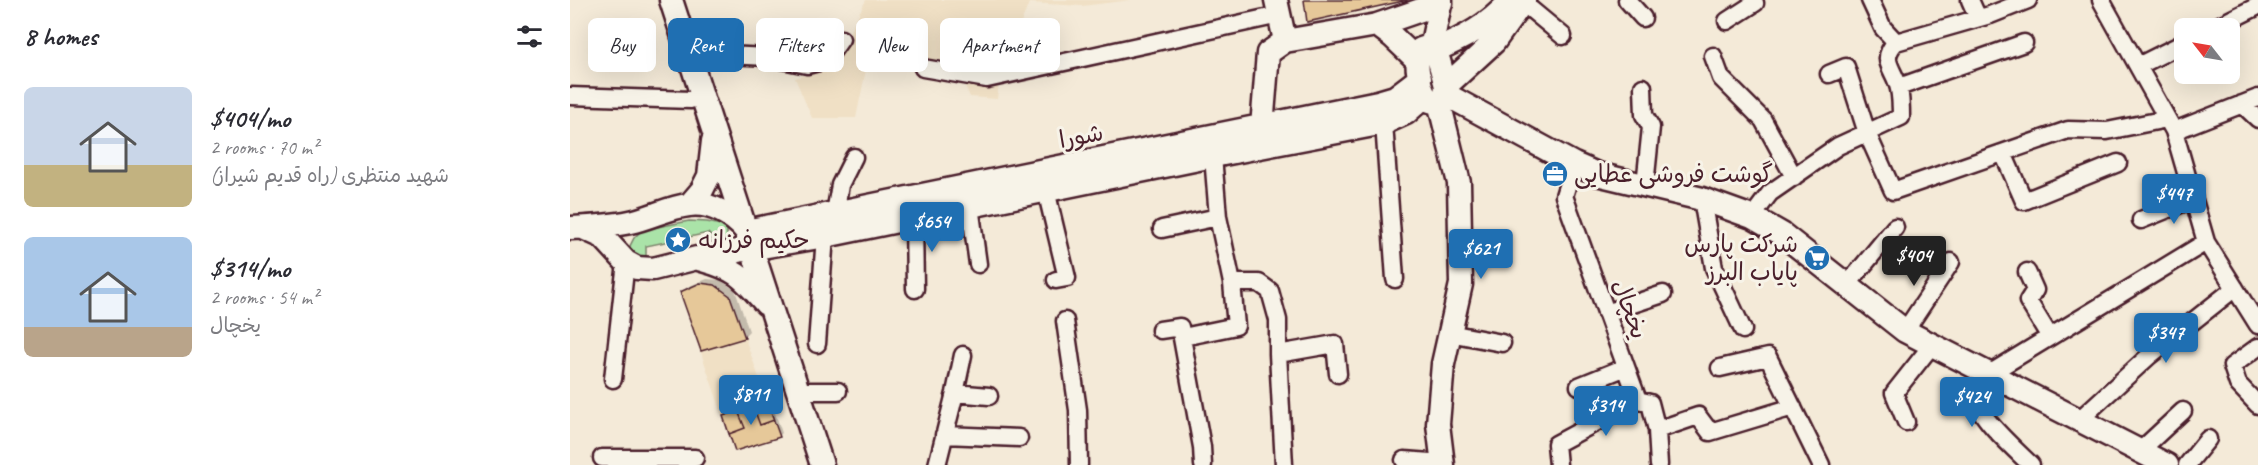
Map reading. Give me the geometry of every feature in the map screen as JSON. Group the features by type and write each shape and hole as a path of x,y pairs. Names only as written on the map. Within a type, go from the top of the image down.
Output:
{"street":[{"path":"671,0 677,18"},
{"path":"1519,0 1563,36"},
{"path":"1433,77 1494,42 1519,0"},
{"path":"1433,77 1478,29 1519,0"},
{"path":"1627,0 1643,18"},
{"path":"1727,21 1755,3 1754,0"},
{"path":"1870,0 1883,28 1896,42"},
{"path":"1970,0 1978,18"},
{"path":"1752,217 1770,193 1838,146 1901,117 1899,87 1887,59 1888,50 1896,42 1978,18 2028,0"},
{"path":"2101,0 2170,125 2206,242 2258,325"},
{"path":"1262,127 1268,53 1285,41 1377,25 1441,2 1433,77 1459,183 1461,284 1443,364 1438,424 1443,464 1404,460"},
{"path":"2234,18 2258,6"},
{"path":"928,69 987,79 1277,8 1285,41"},
{"path":"1377,25 1393,37 1433,77 1574,164 1598,174 1702,199 1752,217 1782,234 1905,331 2167,465"},
{"path":"1899,87 2024,43"},
{"path":"2138,66 2174,48"},
{"path":"1713,56 1721,78 1763,120 1794,177"},
{"path":"1829,74 1846,67 1868,133 1893,191 2068,130 2107,131 2170,125 2250,101 2258,119"},
{"path":"694,72 798,391 815,462"},
{"name":"شورا","path":"749,241 825,236 1384,123 1406,113 1433,77"},
{"name":"شورا","path":"749,241 835,213 1262,127 1395,97 1433,77"},
{"path":"1643,87 1644,115 1651,127 1645,185"},
{"path":"570,96 691,100"},
{"path":"1384,123 1395,279"},
{"path":"690,204 702,190 709,176 714,133"},
{"path":"2003,153 2024,201 2118,163"},
{"path":"1183,337 1236,326 1232,283 1218,217 1213,156"},
{"path":"835,213 840,185 854,157"},
{"name":"یخچال","path":"1574,164 1564,196 1638,399 1650,403 1656,430 1659,465"},
{"path":"1046,190 1067,278 1056,280"},
{"path":"1702,199 1714,268 1743,330"},
{"path":"2141,220 2193,199"},
{"path":"576,228 633,221 690,204 706,206 737,220 749,241"},
{"path":"970,206 978,264"},
{"path":"1162,229 1218,217"},
{"path":"914,218 915,289"},
{"path":"613,379 626,261 624,243 633,221"},
{"path":"1848,284 1895,227"},
{"path":"576,228 603,237 626,261 637,268 653,269 749,241"},
{"path":"817,344 825,236"},
{"path":"2031,465 1984,416 1977,404 1977,396 1989,374 2206,242"},
{"path":"697,258 727,267 741,275 772,310"},
{"path":"1905,331 1951,262"},
{"path":"2027,272 2034,290 2028,301 2050,337"},
{"path":"1232,283 1259,283 1270,291 1278,320 1284,465"},
{"path":"2079,420 2149,356 2235,288"},
{"path":"1606,313 1663,294"},
{"path":"1065,321 1078,410 1079,465"},
{"path":"1160,330 1180,327 1202,447 1203,465"},
{"path":"1449,333 1502,343"},
{"path":"1278,354 1335,344 1338,374"},
{"path":"1906,422 1894,393 1932,345"},
{"path":"2258,347 2232,366 2238,384 2258,405"},
{"path":"937,465 963,355"},
{"path":"1720,368 1768,357 1821,465"},
{"path":"1579,386 1626,367"},
{"path":"798,391 838,392"},
{"path":"955,393 989,396"},
{"path":"1558,465 1556,444 1638,399"},
{"path":"1656,430 1698,416 1710,432 1793,407"},
{"path":"2140,451 2182,411"},
{"path":"944,435 1019,438"},
{"path":"2187,465 2208,439"},
{"path":"602,458 668,462 695,458"}],"shaded area":[{"path":"866,0 1131,0 1082,6 1029,3 1023,18 940,18 940,71 928,69 928,18 857,18"},
{"path":"856,19 856,72 866,72 856,118 812,118 795,78 814,72 844,72 844,43"},
{"path":"948,72 1001,72 997,99 970,97 960,74"},
{"path":"700,283 715,285 730,296 780,437 735,451 680,292"}],"green space":[{"name":"حکیم فرزانه","path":"689,221 721,225 727,230 727,237 721,243 712,243 712,237 708,233 646,246 646,260 631,253 630,246 642,230"}],"building":[{"path":"1304,0 1408,0 1307,22"},
{"path":"700,283 715,285 730,296 745,338 701,351 680,292"},
{"path":"767,401 780,437 735,451 723,416"},
{"path":"767,401 774,420 760,425 753,406"},
{"path":"738,411 745,428 729,434 723,416"}],"place":[{"name":"گوشت فروشی عطایی","path":"1555,174"},
{"name":"حکیم فرزانه","path":"678,240"},
{"name":"شرکت پارس پایاب البرز","path":"1817,258"}]}
